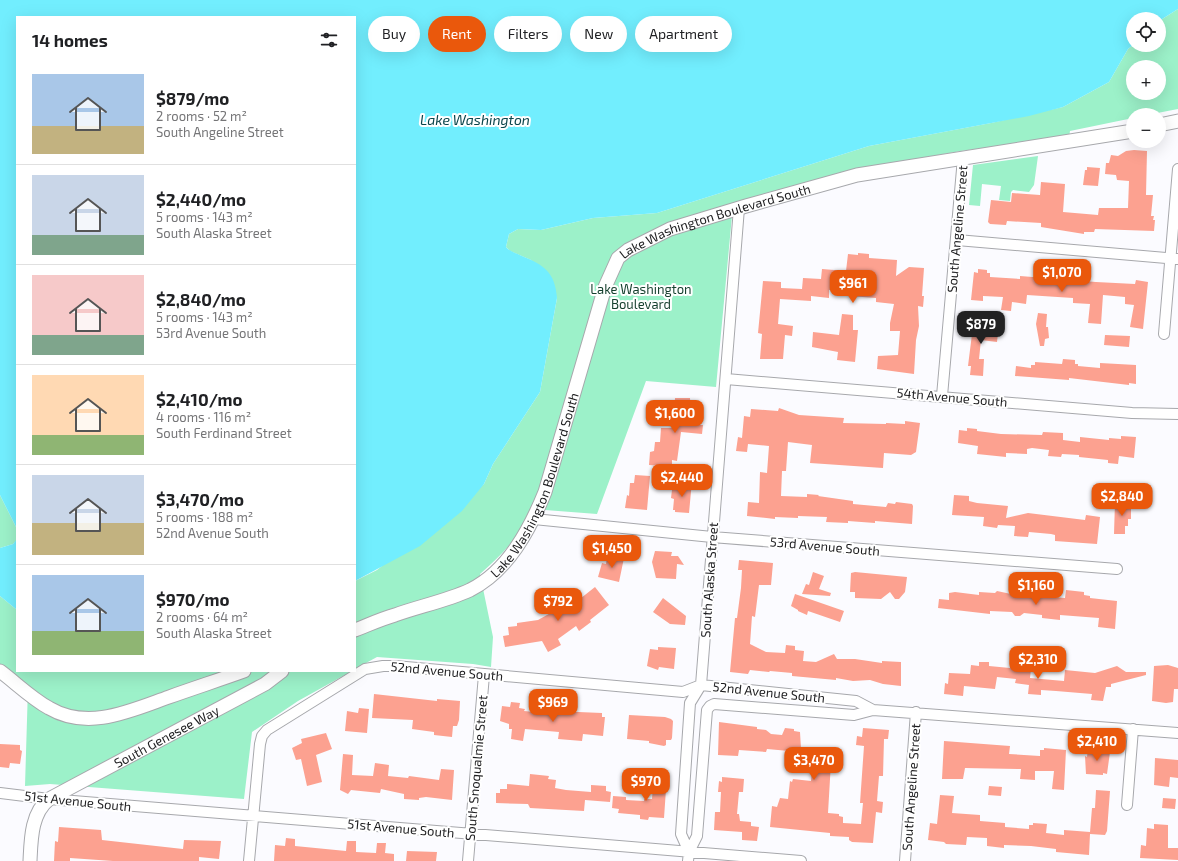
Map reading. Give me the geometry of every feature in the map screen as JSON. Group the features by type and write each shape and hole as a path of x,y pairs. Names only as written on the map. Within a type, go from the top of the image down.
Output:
{"main road":[{"path":"1166,124 1178,121"},
{"name":"Lake Washington Boulevard South","path":"356,630 394,615 447,600 472,589 506,560 534,520 545,492 605,287 618,258 628,250 670,229 857,175 1126,132"},
{"path":"0,671 48,708 76,717 92,719 110,717 130,711 241,672"},
{"name":"South Genesee Way","path":"49,799 266,684 281,672"},
{"path":"30,861 34,827 40,809 49,799"}],"street":[{"name":"South Angeline Street","path":"942,396 957,240 963,158"},
{"path":"1164,334 1174,259 1178,169"},
{"name":"South Alaska Street","path":"689,857 681,834 690,703 701,685 740,208"},
{"path":"957,240 1174,259"},
{"name":"54th Avenue South","path":"726,379 1132,413 1178,414"},
{"name":"53rd Avenue South","path":"534,520 712,537 1117,569"},
{"name":"52nd Avenue South","path":"249,861 262,736 273,726 357,674 373,667 395,666 683,692 701,685 856,701 873,710"},
{"name":"South Snoqualmie Street","path":"468,861 484,675"},
{"name":"52nd Avenue South","path":"689,857 697,836 707,710 714,704 854,715 873,710 916,712 1178,733"},
{"name":"South Angeline Street","path":"905,861 916,712"},
{"path":"1127,805 1133,729"},
{"name":"51st Avenue South","path":"0,793 49,799 471,834 689,857 802,861"}],"green space":[{"name":"Lake Washington Boulevard","path":"1178,9 1178,109 1166,111 1166,108 1126,108 1126,119 1070,131 1069,137 961,151 848,171 733,205 716,387 646,381 597,514 532,509 517,536 496,560 480,574 493,637 491,667 473,664 377,657 356,668 356,580 377,570 484,484 493,464 540,392 557,298 531,260 510,251 506,247 509,234 518,229 541,230 593,218 657,213 869,146 991,123 1063,107 1109,82 1126,52 1166,52 1166,17"},
{"path":"1038,156 1034,185 1029,192 1013,190 1011,192 1010,201 999,200 1001,186 982,184 980,206 969,205 973,165"},
{"path":"0,495 16,527 16,541 13,544 0,548"},
{"path":"0,596 16,609 16,672 350,672 298,701 252,732 244,799 50,784 25,786 28,687 0,666"}],"water":[{"name":"Lake Washington","path":"0,0 1178,0 1178,9 1166,17 1166,12 1126,12 1126,52 1109,82 1063,107 1029,116 869,146 657,213 593,218 541,230 518,229 509,234 506,247 511,251 542,266 551,276 556,289 557,298 540,392 493,464 484,484 462,511 420,546 356,580 356,16 16,16 16,527 0,495"},
{"path":"16,540 16,609 0,596 0,548 13,544"}],"building":[{"path":"1126,151 1147,151 1146,195 1153,195 1151,216 1154,216 1153,220 1155,220 1154,231 1095,229 1094,232 1084,232 1084,234 1041,227 1041,223 1007,221 1006,225 990,224 988,222 991,200 1011,202 1012,193 1040,195 1041,182 1065,184 1063,212 1098,215 1099,208 1128,208 1129,181 1117,180 1116,175 1105,174 1106,163 1109,163 1111,155 1118,156"},
{"path":"1087,167 1100,168 1098,186 1083,185 1085,170 1087,170"},
{"path":"858,253 869,254 869,258 897,260 896,276 909,267 924,268 922,296 924,296 923,307 918,306 919,326 916,340 914,374 877,369 878,356 898,355 900,331 890,331 894,304 876,302 876,298 849,296 850,292 829,290 829,298 811,296 811,301 780,299 778,324 793,326 792,336 785,335 783,359 760,359 762,334 758,333 763,281 781,282 781,288 802,289 803,278 821,279 822,269 846,271 848,254 858,255"},
{"path":"978,269 987,270 987,273 990,273 990,277 1020,279 1020,276 1135,284 1136,280 1148,282 1143,329 1130,327 1134,305 1125,304 1125,297 1103,295 1101,324 1088,323 1090,304 1073,303 1073,298 1027,295 1026,304 1012,302 1011,311 1001,310 1003,297 983,296 983,301 971,300 974,272 978,273"},
{"path":"1038,313 1047,314 1046,327 1048,327 1049,338 1045,339 1044,346 1040,346 1036,324"},
{"path":"842,314 853,315 853,330 858,330 855,362 837,360 838,352 812,347 813,332 839,335"},
{"path":"976,321 999,324 997,342 981,340 979,359 984,359 983,376 970,375 971,366 968,366 973,326 976,326"},
{"path":"1105,335 1130,336 1129,347 1104,345"},
{"path":"1063,359 1075,360 1075,364 1078,364 1078,366 1100,368 1100,363 1136,365 1136,384 1129,383 1129,385 1069,378 1069,380 1015,376 1016,366 1031,368 1031,365 1035,365 1035,362 1062,364"},
{"path":"675,398 690,398 691,414 701,415 700,425 703,425 702,434 681,432 677,461 672,460 672,467 649,465 650,452 654,451 655,442 660,442 661,428 673,428"},
{"path":"779,408 799,415 844,418 843,423 905,424 905,421 920,423 916,452 911,455 884,453 883,468 810,463 812,445 788,442 786,471 782,471 781,496 807,497 807,494 819,495 818,496 853,501 853,504 886,507 888,503 895,504 896,502 912,504 912,524 875,521 875,523 848,521 848,523 826,522 827,517 798,516 798,518 775,517 775,519 747,516 748,502 759,503 760,472 767,473 769,446 748,444 747,452 736,451 738,437 742,438 744,416 750,417 751,409 778,411"},
{"path":"967,428 977,429 977,431 1001,434 1042,435 1043,432 1063,433 1063,440 1080,442 1080,437 1109,440 1109,438 1121,439 1121,436 1136,437 1134,458 1119,456 1118,464 1108,463 1108,460 1079,457 1079,455 1062,454 1061,457 1048,456 1049,450 1032,448 1027,449 1027,454 1006,453 1006,457 977,454 978,446 958,443 959,430 967,431"},
{"path":"635,475 650,476 647,510 625,508 627,495 629,496 630,483 634,483"},
{"path":"682,481 692,481 689,513 675,512 675,510 673,510 674,499 671,498 672,490 680,490"},
{"path":"954,495 969,496 969,501 977,503 1008,506 1006,518 1028,513 1085,520 1086,515 1100,517 1097,544 1055,541 1055,535 1051,534 1029,532 1028,537 1014,536 1015,526 998,525 997,528 983,526 984,517 952,515"},
{"path":"1115,502 1127,502 1127,506 1131,506 1131,519 1128,519 1128,526 1125,526 1125,534 1114,534"},
{"path":"655,551 672,552 671,556 678,556 684,565 677,564 676,579 656,578 652,562"},
{"path":"616,556 624,558 619,582 598,577 602,563 606,564 607,557 615,559"},
{"path":"739,560 773,563 771,585 759,585 755,617 752,616 750,644 766,652 785,653 786,645 795,646 795,650 804,651 803,661 816,662 834,654 837,659 855,659 882,663 882,661 901,662 901,686 883,684 870,680 853,681 836,678 836,680 792,676 792,673 770,671 750,670 748,674 730,672 735,618 737,618 741,588 742,570 738,570"},
{"path":"813,572 824,576 819,589 831,593 830,596 802,594 806,584 809,585"},
{"path":"855,572 907,577 905,592 899,599 895,599 890,592 881,599 855,598 855,592 850,592 851,573"},
{"path":"595,587 609,605 579,631 576,626 558,639 561,645 548,652 542,641 505,647 503,636 509,635 508,627 517,626 517,623 538,620 556,610 572,596 576,602"},
{"path":"1066,590 1084,592 1084,595 1090,596 1090,598 1117,601 1115,629 1098,627 1099,618 1060,615 1060,620 1042,618 1042,615 1024,613 1020,616 1015,616 1012,612 990,611 990,614 938,608 939,599 949,600 949,593 955,592 979,595 979,592 995,593 997,591 1011,594 1065,598"},
{"path":"795,594 844,611 840,622 808,611 807,615 798,611 791,606"},
{"path":"663,598 686,616 685,625 670,624 653,612"},
{"path":"658,647 676,648 674,669 659,667 658,670 647,666 650,649 658,650"},
{"path":"1010,659 1029,661 1029,669 1031,669 1030,678 1064,681 1065,670 1095,673 1117,666 1126,672 1146,672 1146,675 1111,684 1111,687 1106,687 1103,701 1091,700 1092,694 1041,690 1041,695 1028,694 1029,685 1015,683 1016,679 997,677 995,689 964,686 963,696 944,694 945,683 948,684 949,673 970,674 971,665 979,666 979,662 989,662 989,666 1010,668"},
{"path":"1168,665 1178,668 1178,689 1174,689 1173,702 1166,703 1152,701 1154,666"},
{"path":"374,694 437,701 437,699 460,701 459,720 457,726 453,726 452,737 434,735 434,732 412,729 413,720 372,718"},
{"path":"511,702 520,703 519,708 525,709 524,711 544,713 545,708 555,709 555,711 602,713 602,717 605,717 603,736 583,734 582,741 558,739 559,732 525,729 523,741 511,739 512,729 509,729 509,724 500,721 502,706 510,707"},
{"path":"359,708 369,709 367,733 345,731 347,711 358,713"},
{"path":"629,715 665,717 671,719 673,721 671,740 666,740 666,745 664,746 649,743 649,741 627,739"},
{"path":"719,722 757,727 757,729 766,730 771,734 782,735 785,728 794,729 794,731 800,732 801,749 828,751 827,761 831,762 828,813 839,814 839,816 843,817 843,823 861,824 863,803 860,803 864,746 856,745 857,736 862,737 863,728 889,730 888,739 884,739 883,776 879,776 877,801 883,802 882,813 876,812 873,843 852,842 849,840 849,837 830,836 830,833 770,827 772,806 777,807 780,798 788,799 790,781 792,782 793,779 811,781 813,759 789,757 789,751 767,749 766,752 739,750 738,756 718,755"},
{"path":"326,733 332,749 316,755 322,782 307,786 301,759 296,760 292,748 302,743 301,739"},
{"path":"944,741 1010,746 1009,754 1040,756 1040,750 1044,750 1044,748 1066,750 1064,790 1052,789 1054,771 1035,771 1035,780 1020,779 1021,769 965,768 963,779 942,779"},
{"path":"0,744 20,745 20,750 22,751 20,764 10,763 9,768 0,767"},
{"path":"1088,748 1100,749 1100,752 1110,752 1107,774 1086,774 1085,756 1087,757"},
{"path":"343,754 353,755 352,775 373,776 375,763 389,765 388,776 408,778 409,776 439,780 441,769 454,770 452,800 426,797 419,798 419,800 404,799 404,794 381,789 380,793 351,790 348,794 340,790"},
{"path":"1155,758 1178,760 1178,778 1170,777 1169,787 1154,785"},
{"path":"530,774 549,776 548,779 556,780 555,788 566,790 591,792 591,785 606,786 606,791 611,792 610,802 585,800 584,811 530,808 528,804 496,803 496,793 500,793 500,789 507,789 507,784 529,786"},
{"path":"654,774 667,775 664,818 649,817 648,820 640,819 640,815 618,813 619,809 612,808 613,796 626,797 626,800 644,801 644,799 652,799"},
{"path":"722,777 744,779 743,792 739,792 737,814 739,814 740,821 751,822 751,826 759,827 757,841 742,840 742,832 714,830 715,812 720,812 721,792 718,792 719,781 722,782"},
{"path":"989,786 1002,787 1001,796 988,795"},
{"path":"1096,790 1110,791 1107,831 1105,835 1090,834 1089,855 1056,852 1056,849 1031,846 1004,845 1004,848 987,846 987,838 967,837 966,845 946,844 944,842 928,840 930,823 937,824 940,795 954,796 952,813 980,815 980,821 1005,823 1005,827 1029,829 1029,825 1033,825 1033,823 1047,824 1046,833 1064,835 1064,830 1090,832 1092,808 1095,808"},
{"path":"1163,798 1176,799 1175,809 1162,808"},
{"path":"1154,824 1168,825 1168,848 1178,848 1178,860 1140,858 1141,845 1146,846 1147,828 1154,829"},
{"path":"59,827 101,830 102,840 183,849 184,840 221,841 219,859 199,857 199,861 113,861 70,858 70,861 54,861 55,841 58,842"},
{"path":"286,838 295,839 295,846 346,851 347,841 356,841 356,852 376,853 377,843 386,843 385,853 394,854 394,861 274,861 275,845 285,846"},
{"path":"407,851 437,852 436,861 406,861"}]}
